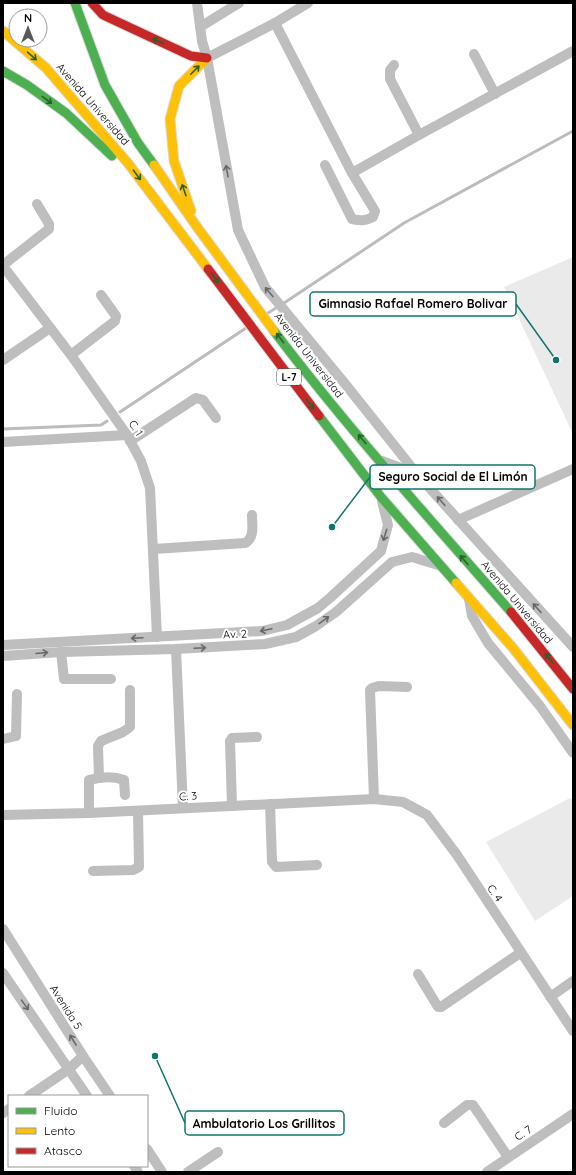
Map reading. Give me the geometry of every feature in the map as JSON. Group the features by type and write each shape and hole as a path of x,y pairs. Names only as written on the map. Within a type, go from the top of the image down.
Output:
{"main road":[{"name":"Avenida Universidad","path":"75,3 105,85 138,143 196,227 300,365 379,460 523,626 573,689"},
{"path":"92,3 103,15 191,56 207,58"},
{"name":"Avenida Universidad","path":"3,31 46,68 127,162 380,497 513,648 573,725"},
{"path":"196,227 174,161 170,119 179,86 207,58"},
{"path":"3,71 27,85 66,113 109,154 127,162"}],"street":[{"name":"Avenida Universidad","path":"197,3 202,41 207,58 238,230 265,287 417,474 573,647"},
{"path":"200,27 239,3"},
{"path":"207,58 275,23 308,3"},
{"path":"275,23 352,173 375,211 373,217 366,221 352,219 325,165"},
{"path":"352,173 418,135 573,51"},
{"path":"474,54 495,94"},
{"path":"394,65 390,70 390,79 418,135"},
{"path":"3,266 49,229 49,224 37,204"},
{"name":"C. 1","path":"3,266 71,355 129,438 141,461 150,488 157,637"},
{"path":"71,355 115,321 116,316 101,295"},
{"path":"3,360 50,328"},
{"path":"3,442 129,438 196,398 204,400 216,418"},
{"path":"379,460 417,474"},
{"path":"458,520 573,469"},
{"name":"Av. 2","path":"3,645 262,631 287,625 318,608 380,551 388,526 380,497"},
{"path":"154,549 245,543 250,540 252,536 252,515"},
{"name":"Av. 2","path":"3,656 61,652 176,649 265,644 296,636 316,626 336,612 392,562 412,556 439,565"},
{"path":"468,596 472,616 488,643 540,706 573,753"},
{"path":"176,649 183,808"},
{"path":"61,652 64,680 111,680"},
{"path":"374,799 370,690 379,686 407,686"},
{"path":"98,778 98,746 101,741 123,732 130,727 130,690"},
{"path":"3,739 16,736 17,694"},
{"path":"232,806 230,741 232,738 257,736"},
{"path":"89,813 89,780 98,778 118,778 124,780 125,795"},
{"name":"C. 3","path":"3,815 138,811 374,799"},
{"name":"C. 4","path":"374,799 403,802 427,815 457,855 520,953 573,1031"},
{"path":"270,804 272,862 276,866 317,865"},
{"path":"93,871 133,870 139,867 138,811"},
{"name":"Avenida 5","path":"3,929 109,1095"},
{"path":"418,974 438,1007 441,1007 520,953"},
{"path":"3,973 86,1095"},
{"path":"550,997 573,981"},
{"path":"30,1095 69,1069 83,1056"},
{"path":"444,1123 467,1105 473,1105 508,1157"},
{"name":"C. 7","path":"487,1172 573,1114"},
{"path":"148,1151 162,1172"},
{"path":"188,1172 218,1152"}],"shaded area":[{"path":"573,257 573,434 504,287"},
{"path":"570,798 573,800 573,896 535,921 486,842"}],"waterway":[{"path":"284,303 404,223 573,131"},
{"path":"268,313 276,308"},
{"path":"120,412 246,328"},
{"path":"3,429 101,425 107,421"}],"traffic: fast":[{"path":"75,3 105,85 138,143 154,165"},
{"path":"3,71 27,85 66,113 112,156"},
{"path":"274,331 360,439 511,612"},
{"path":"319,416 381,497 456,583"}],"traffic: slow":[{"path":"3,31 46,68 127,162 208,269"},
{"path":"191,211 174,161 170,119 179,86 207,58"},
{"path":"154,165 197,227 274,331"},
{"path":"456,583 513,648 573,725"}],"traffic: jam":[{"path":"92,3 103,15 191,56 207,58"},
{"path":"208,269 319,416"},
{"path":"511,612 573,689"}],"place":[{"name":"Gimnasio Rafael Romero Bolivar","path":"556,360"},
{"name":"Seguro Social de El Limón","path":"332,527"},
{"name":"Ambulatorio Los Grillitos","path":"155,1056"}]}
